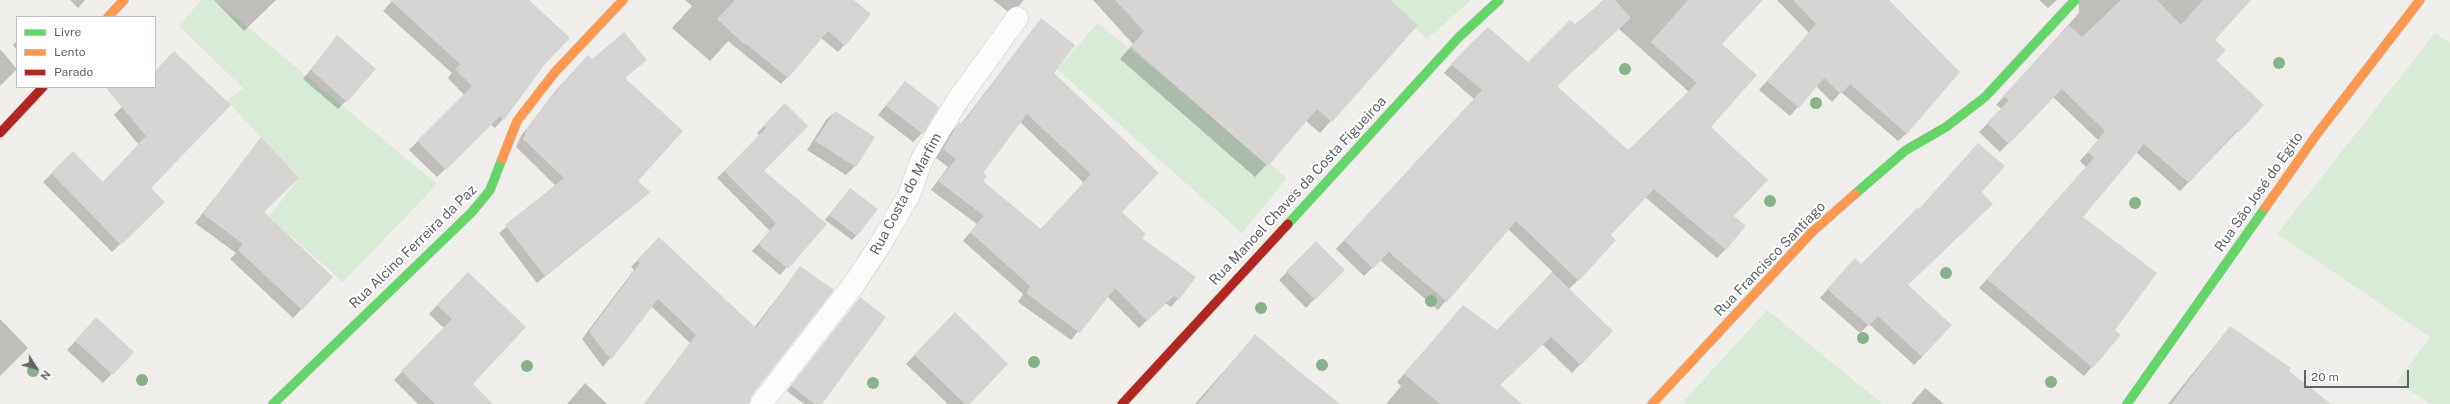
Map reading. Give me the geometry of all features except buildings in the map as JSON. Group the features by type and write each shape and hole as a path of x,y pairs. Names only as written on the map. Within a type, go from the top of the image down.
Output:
{"street":[{"path":"109,16 124,0"},
{"name":"Rua Alcino Ferreira da Paz","path":"274,404 388,291 472,212 490,190 517,121 555,72 623,0"},
{"name":"Rua Manoel Chaves da Costa Figueiroa","path":"1122,404 1438,60 1499,0"},
{"name":"Rua Francisco Santiago","path":"1652,404 1812,232 1906,150 1946,127 1985,97 2075,0"},
{"name":"Rua São José do Egito","path":"2127,404 2316,134 2420,0"},
{"name":"Rua Costa do Marfim","path":"761,404 854,284 880,245 909,195 922,159 957,101 1017,18"},
{"path":"0,133 42,88"}],"green space":[{"path":"201,0 215,0 437,184 343,282 269,217 299,178 227,101 243,88 179,26"},
{"path":"1387,0 1471,0 1427,39"},
{"path":"1098,23 1287,178 1242,233 1057,69"},
{"path":"2435,33 2450,43 2450,404 2431,404 2397,382 2430,337 2277,234"},
{"path":"1767,310 1883,404 1688,404 1683,402"}],"traffic: fast":[{"path":"1288,224 1459,37 1499,0"},
{"path":"1855,194 1906,150 1946,127 1985,97 2075,0"},
{"path":"273,404 472,212 490,190 502,159"},
{"path":"2127,404 2265,208"}],"traffic: slow":[{"path":"109,16 124,0"},
{"path":"502,159 517,121 555,72 623,0"},
{"path":"2265,208 2317,134 2420,0"},
{"path":"1652,404 1812,232 1855,194"}],"traffic: jam":[{"path":"0,133 42,88"},
{"path":"1122,404 1288,224"}]}
